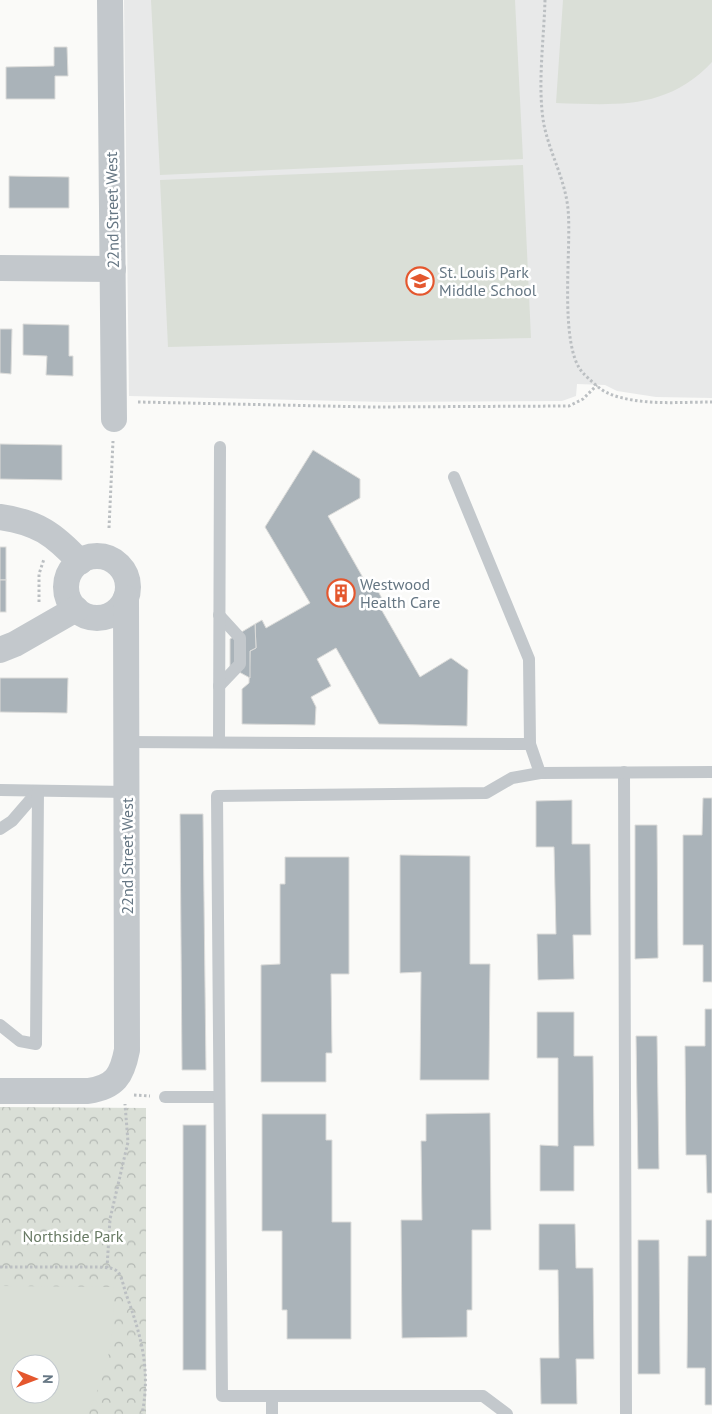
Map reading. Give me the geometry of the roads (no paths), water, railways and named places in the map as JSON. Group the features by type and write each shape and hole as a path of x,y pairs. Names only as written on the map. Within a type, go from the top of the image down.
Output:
{"street":[{"name":"22nd Street West","path":"110,0 114,419"},
{"path":"0,268 113,269"},
{"path":"0,517 20,520 39,527 60,540 80,562"},
{"path":"98,556 117,563 127,579 128,589 126,598 121,607 104,617 89,617 76,609 70,602 67,584 69,576 80,562 98,556"},
{"name":"22nd Street West","path":"0,1091 88,1091 101,1089 112,1083 124,1065 127,1050 126,598"},
{"path":"0,650 54,623 76,609"}],"lane":[{"path":"219,742 220,447"},
{"path":"454,477 529,660 530,744 540,773"},
{"path":"219,616 240,638 240,664 219,686"},
{"path":"126,742 530,744"},
{"path":"624,772 626,1414"},
{"path":"507,1414 483,1396 222,1396 217,796 486,793 512,778 540,773 712,772"},
{"path":"0,790 127,792"},
{"path":"0,829 12,821 38,791"},
{"path":"0,1025 20,1041 36,1044 38,791"},
{"path":"165,1097 220,1096"},
{"path":"272,1397 272,1414"}],"place":[{"name":"St. Louis Park Middle School","path":"420,281"},
{"name":"Westwood Health Care","path":"341,593"}],"park label":[{"name":"Northside Park","path":"73,1236"}]}
